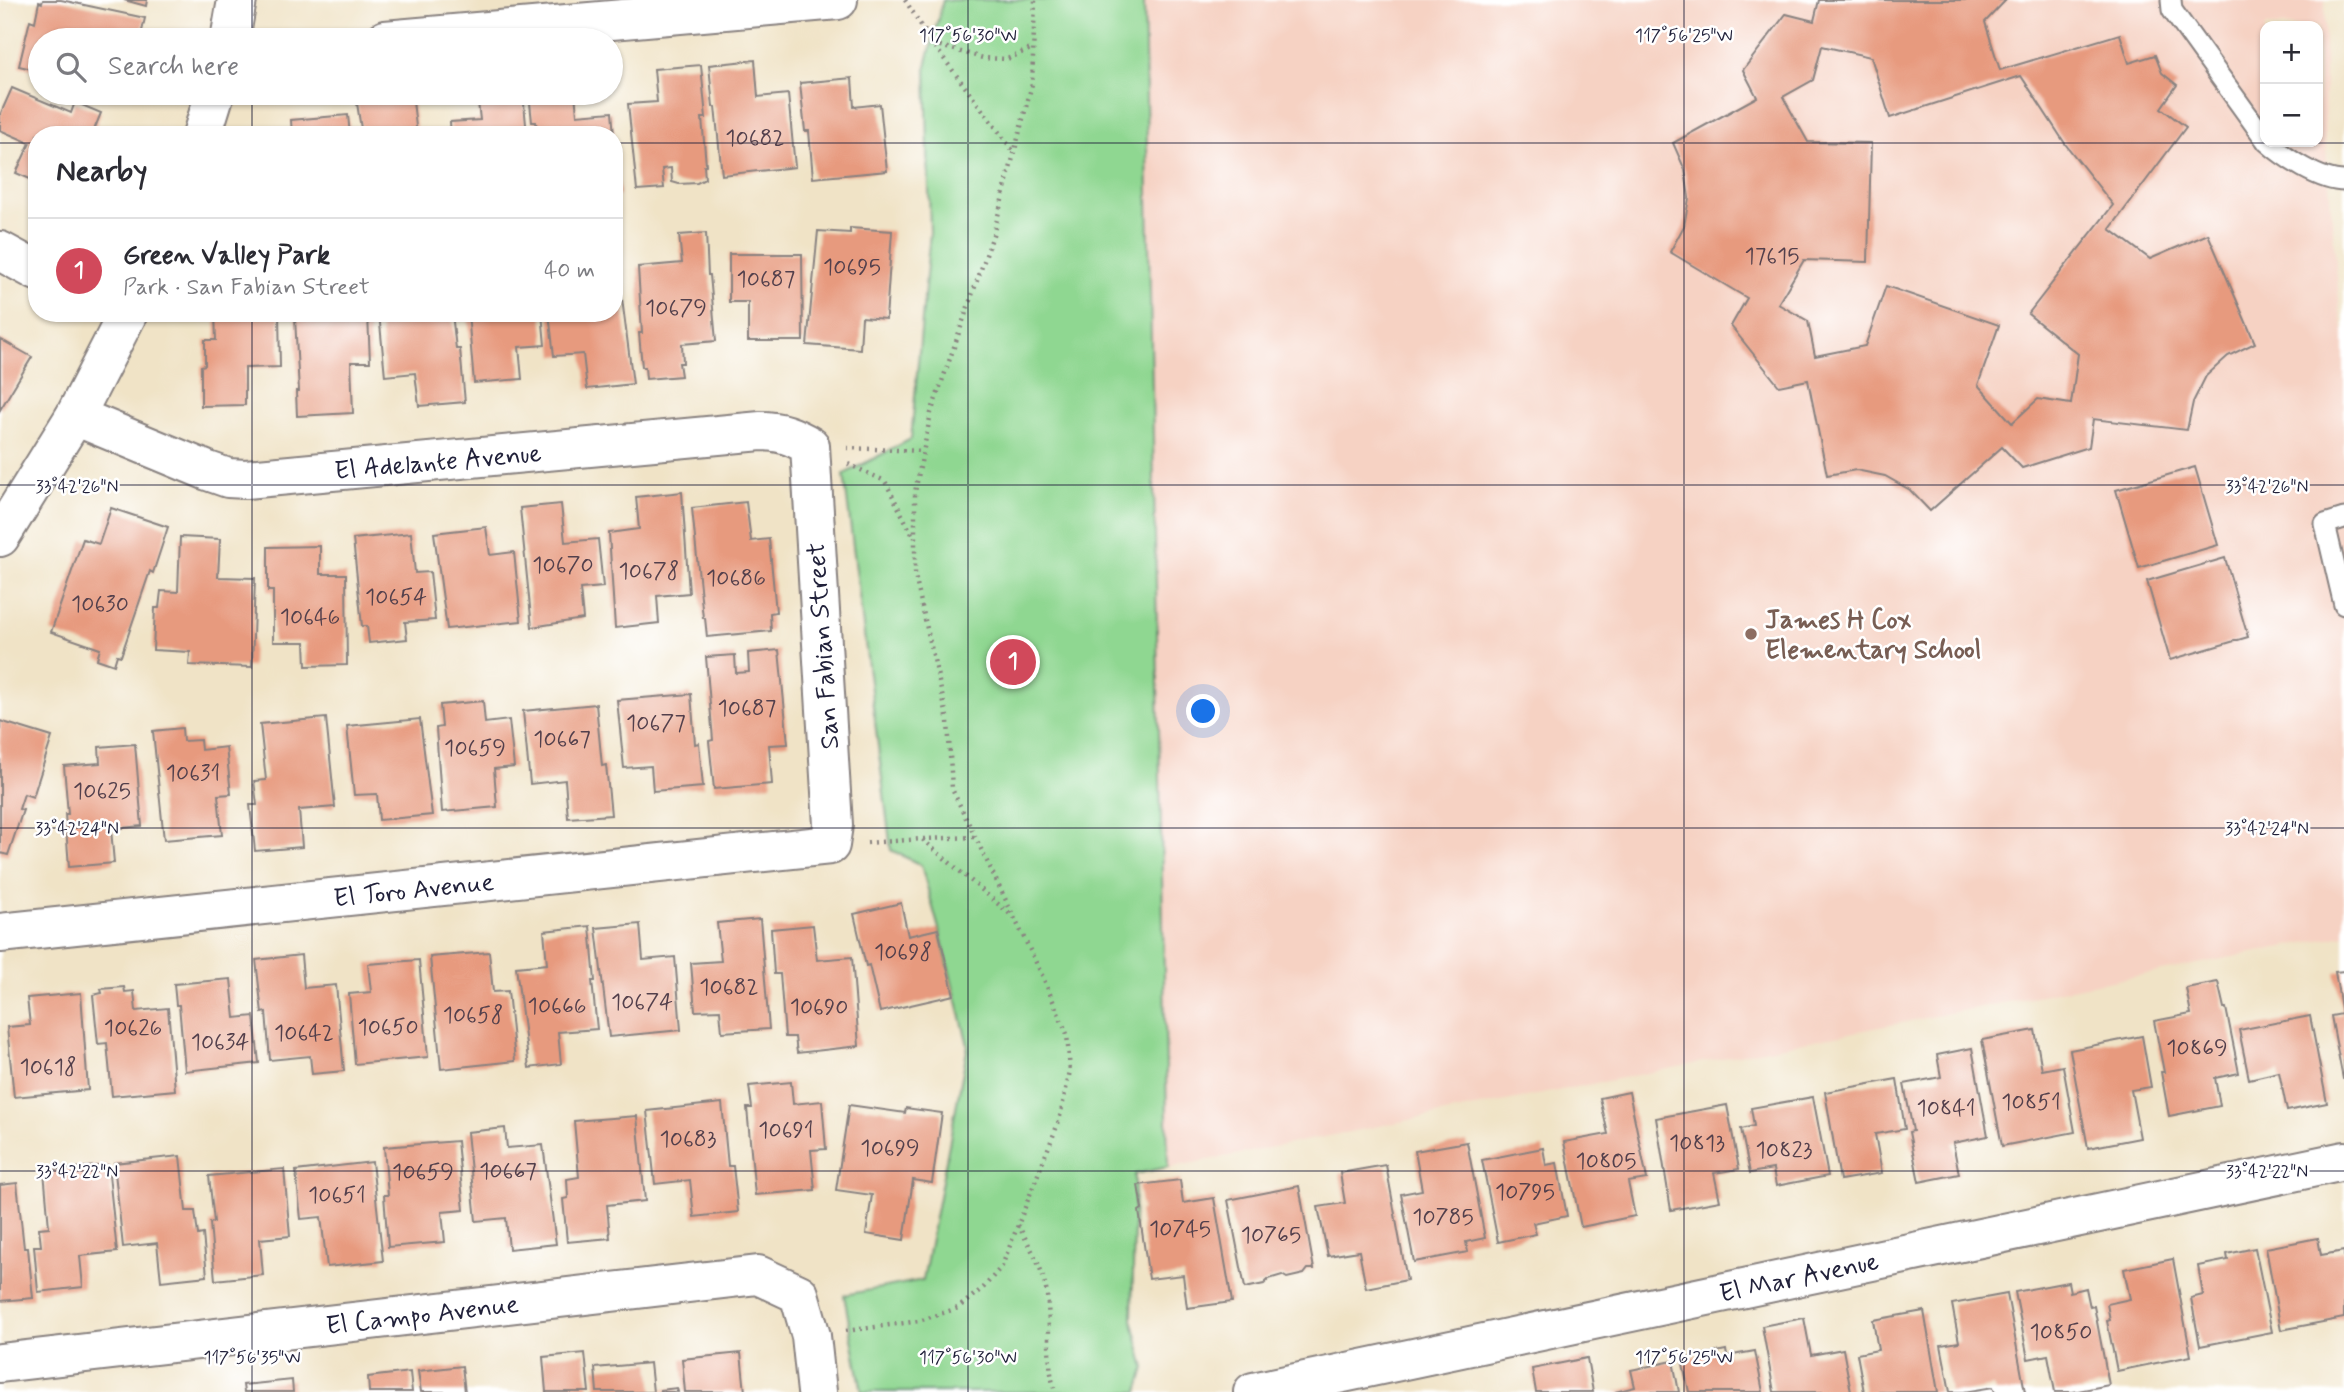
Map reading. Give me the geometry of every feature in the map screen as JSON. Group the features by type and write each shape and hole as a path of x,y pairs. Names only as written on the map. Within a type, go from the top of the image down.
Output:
{"street":[{"path":"232,28 237,0"},
{"path":"521,28 838,0"},
{"path":"205,126 211,105"},
{"path":"0,251 28,266"},
{"path":"0,537 75,416 120,322"},
{"name":"El Adelante Avenue","path":"75,416 208,471 228,478 246,480 761,431 778,431 810,446"},
{"name":"San Fabian Street","path":"810,446 833,825 830,845"},
{"name":"El Toro Avenue","path":"0,933 830,845"},
{"name":"El Mar Avenue","path":"1253,1392 2344,1161"},
{"name":"El Campo Avenue","path":"0,1363 758,1276 799,1294 811,1336"},
{"path":"811,1336 817,1392"}],"lane":[{"path":"2171,0 2172,10 2260,132"},
{"path":"2276,147 2312,172 2336,181 2344,181"},
{"path":"2344,518 2325,524 2344,605"}],"path":[{"path":"905,0 933,44 1015,152"},
{"path":"811,1336 919,1321 958,1308 984,1287 1002,1266 1059,1121 1070,1071 1067,1034 1015,918 952,789 948,721 915,576 915,492 930,413 993,235 1015,152 1032,85 1035,0"},
{"path":"933,44 983,58 1007,59 1033,48"},
{"path":"810,446 923,451"},
{"path":"810,446 885,481 915,539"},
{"path":"830,845 975,837"},
{"path":"922,839 1015,918"},
{"path":"1018,1225 1040,1266 1046,1290 1048,1348 1055,1392"}],"shaded area":[{"name":"James H Cox Elementary School","path":"1144,0 2325,0 2325,136 2344,334 2344,935 1168,1168"}],"green space":[{"path":"943,0 1144,0 1168,1167 1135,1174 1132,1319 1145,1368 1138,1392 862,1392 844,1295 923,1280 968,1045 921,865 891,850 844,474 911,439 930,232 926,66"}],"building":[{"path":"43,0 61,0 145,18 143,28 28,28 30,20 35,22 39,2 42,3"},
{"path":"124,0 147,0 146,6"},
{"path":"1819,0 2006,0 1985,22 2000,70 2120,34 2129,63 2155,55 2162,73 2177,85 2161,108 2186,127 2110,229 2150,259 2208,234 2255,343 2228,356 2206,376 2193,402 2187,430 2093,419 2089,447 2022,468 2002,447 1930,511 1910,490 1885,476 1856,470 1827,475 1808,380 1779,386 1731,326 1747,298 1670,252 1684,226 1689,198 1685,170 1673,143 1757,97 1743,70 1786,14 1814,21","holes":["1822,46 1871,57 1890,118 2021,76 2066,145 2113,205 2028,314 2078,354 2071,404 2038,399 2012,423 1978,385 1999,325 1886,286 1865,346 1815,356 1808,321 1778,304 1804,260 1868,262 1871,143 1808,142 1783,97 1813,80"]},
{"path":"28,28 28,68 19,66"},
{"path":"755,60 758,97 788,94 795,167 722,175 709,65"},
{"path":"701,65 706,118 702,118 705,179 697,183 679,184 672,182 671,168 662,169 664,188 637,190 628,104 657,102 654,69"},
{"path":"852,78 854,107 880,104 887,171 813,178 809,131 805,131 800,83"},
{"path":"12,88 28,95 28,105 52,105 71,113 74,105 82,105 101,113 96,126 28,126 28,142 0,130 0,115"},
{"path":"357,105 413,105 416,126 361,126"},
{"path":"478,105 524,105 526,126 450,126 450,122 480,120"},
{"path":"530,105 576,105 577,115 612,112 613,126 537,126 536,122 532,122"},
{"path":"348,115 349,126 291,126 291,120"},
{"path":"28,147 28,178 16,173"},
{"path":"850,228 892,231 886,319 862,317 860,349 807,345 818,231 850,233"},
{"path":"706,233 716,341 682,344 683,363 679,363 681,376 646,379 645,367 642,367 639,333 642,333 638,267 682,263 679,235"},
{"path":"729,254 802,254 803,341 748,341 748,302 729,302"},
{"path":"623,306 633,384 587,389 583,354 554,356 550,322 623,322"},
{"path":"215,322 279,322 280,367 245,368 245,405 201,406 201,366 205,365 205,340 216,340"},
{"path":"295,322 368,322 370,362 351,362 353,413 297,416 296,391 299,391"},
{"path":"380,322 453,322 456,349 460,349 465,402 419,406 415,373 385,376"},
{"path":"469,322 543,322 545,345 519,347 522,379 474,383"},
{"path":"0,339 32,357 0,410"},
{"path":"2195,467 2218,545 2139,568 2116,490"},
{"path":"682,492 689,593 657,596 659,623 615,628 609,533 639,529 636,497"},
{"path":"746,502 751,541 769,539 776,612 770,613 771,631 707,637 692,508"},
{"path":"561,504 565,542 598,539 603,587 580,589 583,619 532,627 520,508"},
{"path":"111,508 168,527 121,656 117,655 114,665 97,659 100,649 51,632 83,539 99,544"},
{"path":"486,527 490,555 514,552 521,621 447,629 434,533"},
{"path":"411,533 415,573 430,572 435,620 405,622 407,639 369,643 367,626 362,626 353,539"},
{"path":"180,537 220,539 218,577 255,578 252,667 189,665 190,652 153,650 155,608 159,608 161,591 178,592"},
{"path":"320,546 320,574 346,574 347,665 306,666 305,642 273,642 273,591 268,591 268,547"},
{"path":"2225,558 2248,637 2170,660 2147,581"},
{"path":"779,650 788,744 769,745 772,784 714,789 706,657 735,655 736,673 749,672 748,653"},
{"path":"691,694 695,744 699,743 703,787 653,791 651,766 624,768 617,700"},
{"path":"483,701 485,723 509,720 514,767 494,769 497,807 442,812 436,728 442,727 440,705"},
{"path":"596,704 602,766 606,765 611,815 568,818 565,780 530,784 523,711"},
{"path":"326,718 335,807 299,810 302,847 255,851 250,805 257,805 254,781 266,780 260,724"},
{"path":"420,719 432,815 379,820 377,794 354,795 347,726"},
{"path":"0,721 52,737 33,797 24,794 19,809 23,810 8,855 0,853"},
{"path":"182,728 183,741 200,740 201,750 226,747 231,794 218,795 222,835 164,840 153,731"},
{"path":"135,744 142,826 111,829 114,863 69,867 64,766 100,763 99,747"},
{"path":"901,903 908,936 938,929 954,995 880,1012 854,914"},
{"path":"760,919 769,1029 722,1032 720,1010 695,1011 691,963 721,961 717,923"},
{"path":"640,924 643,960 675,957 681,1030 609,1037 596,928"},
{"path":"813,925 817,960 852,957 859,1046 797,1053 795,1037 785,1037 780,974 774,974 771,929"},
{"path":"590,926 597,1029 558,1032 561,1064 529,1068 516,967 547,964 544,931"},
{"path":"489,952 493,992 508,991 515,1061 441,1069 430,957"},
{"path":"301,955 304,988 336,985 344,1071 312,1074 310,1056 270,1060 266,1012 262,1013 256,960"},
{"path":"419,960 428,1057 355,1064 349,994 371,992 368,964"},
{"path":"2344,971 2343,1079 2331,1016 2342,1014 2335,972"},
{"path":"231,979 235,1018 254,1016 259,1063 185,1071 179,1005 176,1005 174,984"},
{"path":"2218,982 2239,1073 2215,1078 2220,1106 2169,1116 2154,1021 2191,1014 2186,988"},
{"path":"124,987 125,992 134,991 136,1011 168,1008 175,1090 112,1096 107,1043 98,1044 93,995 102,993 101,989"},
{"path":"81,993 88,1090 14,1097 7,1027 30,1025 27,998"},
{"path":"2310,1016 2327,1103 2287,1111 2279,1072 2249,1079 2239,1030"},
{"path":"2035,1030 2042,1070 2063,1066 2075,1132 2002,1146 1982,1040"},
{"path":"2142,1036 2151,1087 2131,1090 2140,1138 2088,1148 2070,1050"},
{"path":"1972,1048 1988,1136 1953,1143 1959,1174 1919,1182 1909,1132 1913,1131 1904,1084 1941,1077 1937,1055"},
{"path":"1897,1079 1905,1129 1875,1134 1882,1173 1840,1180 1825,1092"},
{"path":"791,1082 793,1104 822,1101 826,1149 811,1150 815,1190 755,1195 747,1108 752,1108 749,1086"},
{"path":"1629,1092 1647,1179 1628,1182 1635,1216 1581,1227 1564,1142 1608,1134 1600,1098"},
{"path":"1813,1097 1828,1176 1776,1186 1773,1169 1750,1173 1741,1129 1754,1126 1751,1108"},
{"path":"722,1103 728,1166 733,1166 738,1212 694,1217 690,1180 655,1184 647,1111"},
{"path":"849,1105 905,1113 906,1108 942,1113 932,1183 913,1180 904,1240 866,1234 872,1195 836,1190"},
{"path":"1727,1105 1739,1169 1714,1173 1720,1201 1671,1210 1656,1118"},
{"path":"637,1116 645,1201 607,1205 610,1238 567,1242 563,1199 568,1198 567,1179 579,1177 574,1121"},
{"path":"505,1128 507,1148 543,1145 556,1244 509,1249 506,1218 476,1221 467,1132"},
{"path":"457,1141 464,1210 442,1212 445,1242 388,1247 384,1147"},
{"path":"1467,1142 1485,1238 1466,1242 1468,1252 1414,1262 1401,1194 1422,1190 1415,1151"},
{"path":"1543,1148 1546,1165 1557,1163 1567,1216 1533,1223 1536,1234 1498,1242 1482,1160"},
{"path":"180,1156 186,1211 195,1211 198,1235 203,1234 207,1276 161,1281 157,1243 123,1247 114,1163"},
{"path":"372,1162 383,1261 327,1267 321,1217 301,1219 296,1171"},
{"path":"108,1165 117,1252 80,1256 83,1287 38,1292 34,1246 41,1246 39,1228 49,1227 44,1171"},
{"path":"1386,1165 1407,1280 1366,1288 1359,1251 1328,1256 1318,1207 1345,1203 1340,1173"},
{"path":"284,1169 290,1236 260,1239 263,1275 215,1280 210,1223 214,1222 209,1176"},
{"path":"1180,1180 1183,1203 1214,1198 1232,1302 1187,1308 1183,1275 1149,1279 1138,1185"},
{"path":"17,1183 33,1298 0,1301 0,1185"},
{"path":"1299,1186 1314,1269 1287,1278 1282,1275 1269,1279 1264,1284 1245,1288 1228,1200"},
{"path":"2318,1238 2321,1255 2344,1251 2344,1318 2281,1330 2266,1248"},
{"path":"2255,1248 2272,1332 2200,1346 2191,1298 2203,1295 2198,1266 2228,1260 2227,1254"},
{"path":"2173,1259 2191,1356 2117,1371 2107,1321 2110,1320 2107,1304 2130,1299 2124,1269"},
{"path":"2068,1282 2070,1292 2086,1288 2090,1307 2094,1306 2109,1385 2073,1392 2055,1392 2048,1355 2028,1359 2015,1292"},
{"path":"2007,1294 2025,1392 1995,1392 1993,1387 1950,1392 1941,1345 1959,1342 1952,1304"},
{"path":"1924,1311 1938,1392 1864,1392 1857,1354 1878,1350 1873,1320"},
{"path":"1804,1318 1811,1355 1843,1349 1851,1392 1774,1392 1762,1326"},
{"path":"1726,1350 1727,1356 1755,1351 1763,1392 1689,1392 1682,1359"},
{"path":"585,1353 589,1392 546,1392 543,1357"},
{"path":"741,1353 745,1392 685,1392 682,1359"},
{"path":"1587,1358 1593,1392 1536,1392 1532,1369"},
{"path":"1673,1361 1679,1392 1615,1392 1635,1387 1631,1370"},
{"path":"650,1363 653,1392 597,1392 595,1368"},
{"path":"462,1366 465,1392 421,1392 418,1371"},
{"path":"410,1372 412,1392 369,1392 368,1377"},
{"path":"292,1380 293,1392 244,1392 243,1385"},
{"path":"677,1388 678,1392 660,1392 660,1390"}],"place":[{"name":"James H Cox Elementary School","path":"1751,634"},
{"name":"Green Valley Park","path":"1013,662"}]}
